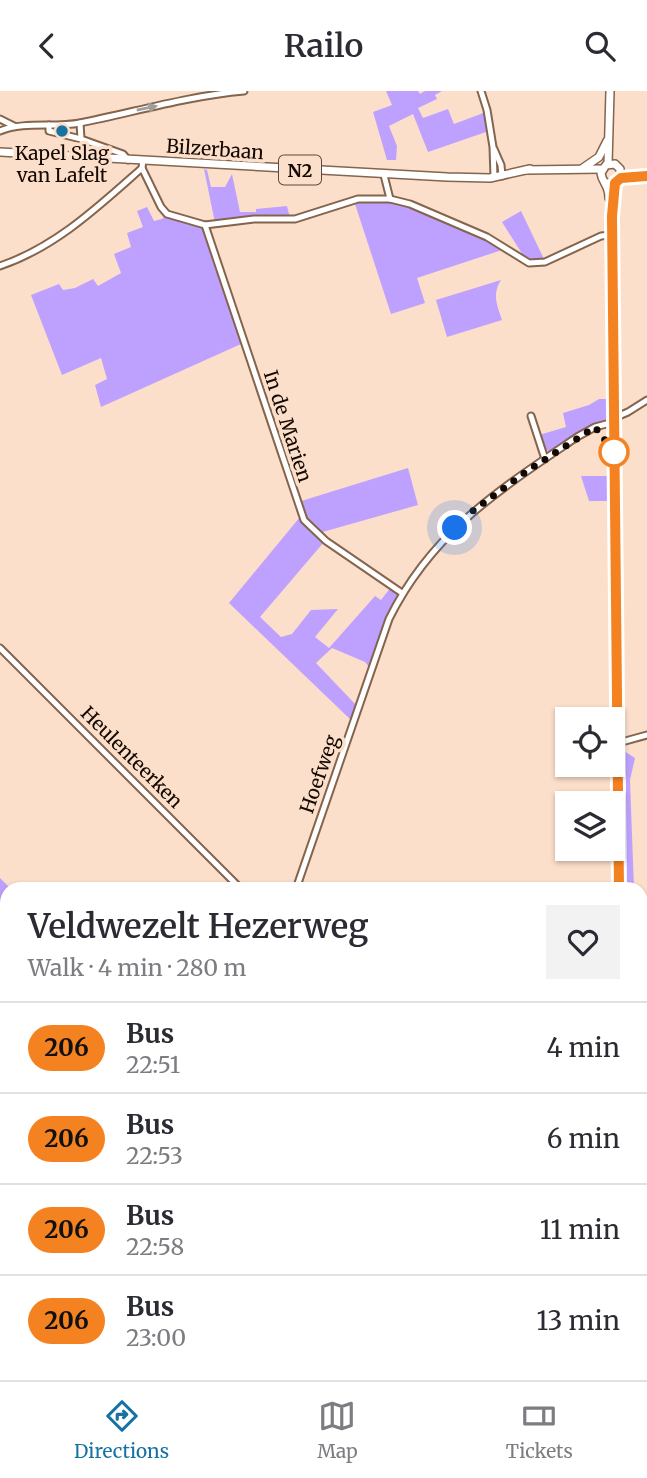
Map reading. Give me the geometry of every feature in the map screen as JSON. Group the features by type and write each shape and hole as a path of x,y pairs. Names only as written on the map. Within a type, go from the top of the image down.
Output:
{"main road":[{"path":"610,91 607,168 616,179 611,235 618,707"},
{"path":"580,169 599,157 610,134"},
{"name":"Bilzerbaan","path":"0,152 128,159 143,164 384,175 471,176 530,170 607,168"},
{"path":"607,168 616,179"},
{"name":"Bilzerbaan","path":"571,170 607,168"},
{"path":"616,179 646,176"},
{"path":"618,777 619,882"}],"street":[{"path":"0,131 14,126 80,123 212,94 244,91"},
{"path":"481,91 498,174"},
{"path":"0,118 14,126"},
{"path":"80,123 81,139"},
{"path":"49,125 50,131 123,154 128,159"},
{"path":"494,148 498,174"},
{"path":"0,266 19,260 57,237 143,164 161,207 167,213 205,225 254,219 295,219 358,199 390,199 410,204 486,237 515,257 529,263 545,262 601,236 611,235"},
{"path":"384,175 390,199"},
{"name":"In de Marien","path":"205,225 304,520 320,537 402,593"},
{"name":"Hoefweg","path":"298,882 389,619 418,569 466,516 545,459 595,427 614,420 647,400"},
{"path":"531,416 545,459"},
{"name":"Heulenteerken","path":"0,648 234,882"},
{"path":"625,741 647,736"}],"shaded area":[{"path":"386,91 418,91 420,94 425,91 442,91 435,95 437,99 418,108 423,118 448,109 454,124 486,112 489,131 428,152 413,114 389,126 397,146 396,160 387,160 373,112 392,105"},
{"path":"204,169 207,170 211,187 225,187 232,174 240,212 287,206 290,218 215,223"},
{"path":"354,201 387,201 419,209 464,228 502,250 417,278 425,303 391,314"},
{"path":"147,207 154,221 166,215 202,228 241,344 101,407 95,385 107,379 101,358 62,375 31,295 59,284 63,290 75,288 93,279 98,286 121,273 114,254 131,247 127,233 143,227 137,211"},
{"path":"521,211 544,259 526,260 502,222"},
{"path":"501,280 496,295 502,320 447,337 436,300"},
{"path":"599,399 607,399 608,420 581,432 551,452 543,448 539,435 566,427 563,413"},
{"path":"408,468 418,505 319,533 306,521 298,502"},
{"path":"581,476 610,476 610,501 589,501"},
{"path":"300,517 324,542 260,617 281,637 292,634 311,610 338,609 315,637 329,648 375,596 381,600 391,587 398,595 370,668 365,662 332,648 316,663 357,706 352,721 229,603"},
{"path":"625,752 635,758 630,780 634,882 624,882 625,791 622,791"}],"bus line":[{"name":"206","path":"619,882 612,216 615,183 621,178 647,176"}],"place":[{"name":"Kapel Slag van Lafelt","path":"62,131"}],"route":[{"path":"455,528 466,516 527,471 595,427 614,452"}]}
